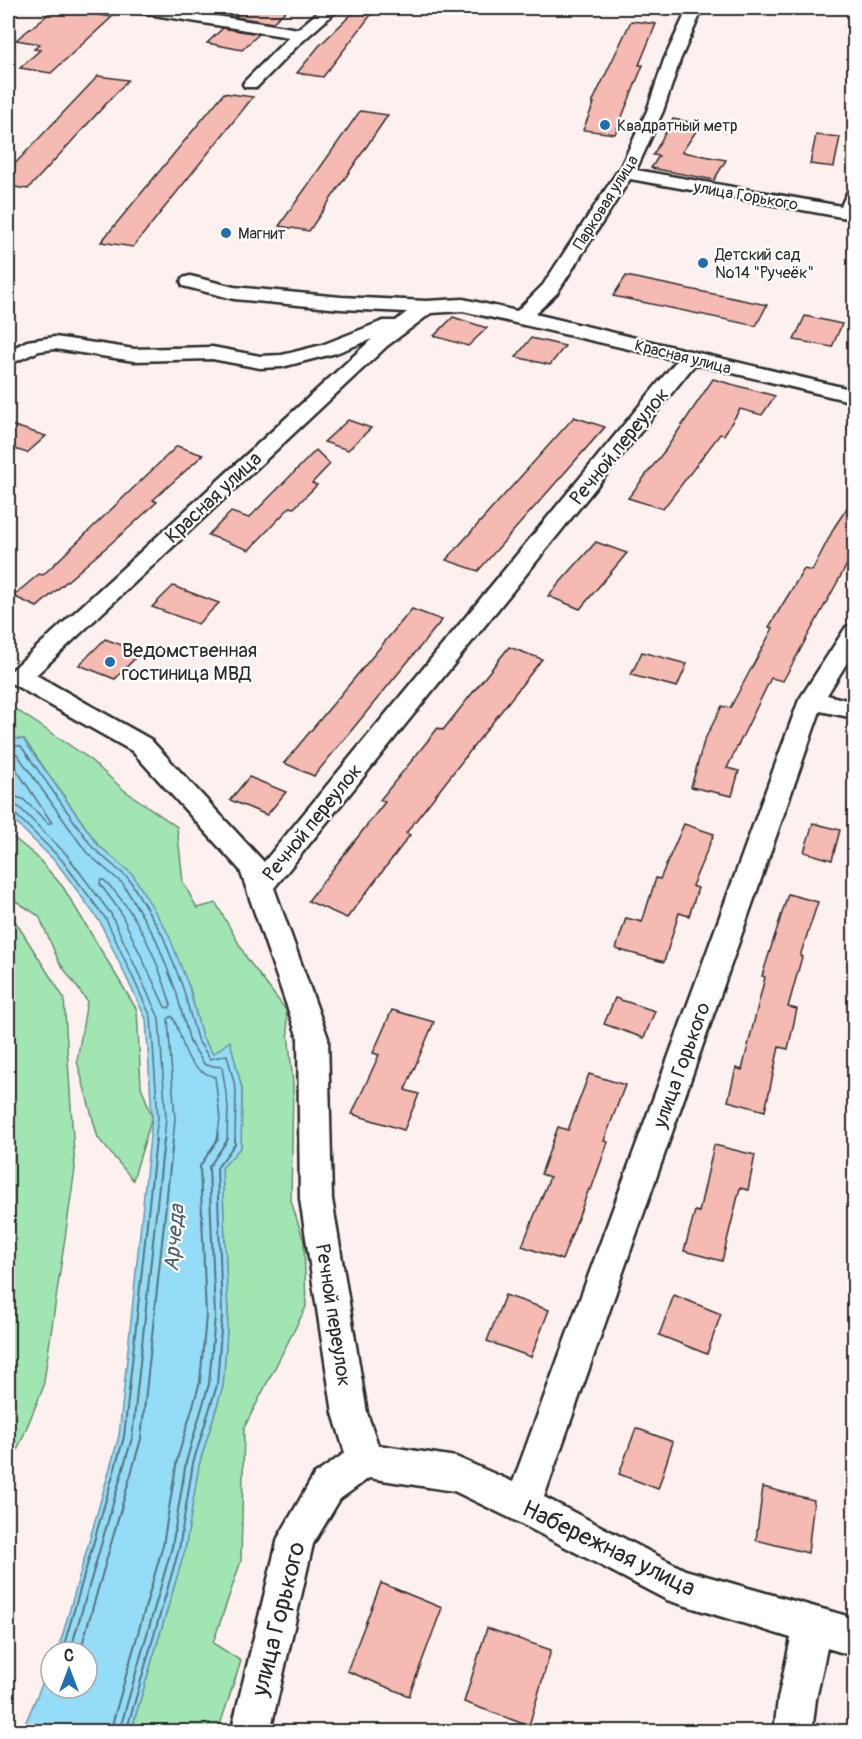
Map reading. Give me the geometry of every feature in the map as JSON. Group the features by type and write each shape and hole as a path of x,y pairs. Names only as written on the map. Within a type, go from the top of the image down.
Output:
{"street":[{"path":"142,8 302,34"},
{"path":"252,84 302,34 332,8"},
{"name":"Парковая улица","path":"521,317 550,289 626,173 655,111 672,60 695,8"},
{"name":"улица Горького","path":"626,173 847,213 855,195"},
{"path":"190,282 234,293 417,313"},
{"name":"Красная улица","path":"8,359 34,345 55,343 134,355 212,353 261,362 282,361 329,350 417,313 463,305 855,396"},
{"name":"Красная улица","path":"260,886 252,864 141,746 20,677 380,342 417,313"},
{"name":"Речной переулок","path":"365,1460 350,1413 316,1199 313,1038 260,886 689,358"},
{"name":"улица Горького","path":"523,1505 812,700 855,633"},
{"path":"812,700 855,710"},
{"name":"улица Горького","path":"250,1731 296,1538 327,1487 365,1460"},
{"name":"Набережная улица","path":"365,1460 456,1474 523,1505 680,1587 855,1637"},
{"path":"793,1731 796,1699 813,1625"}],"green space":[{"path":"8,704 87,757 124,790 177,827 183,882 197,908 216,903 248,960 286,1010 293,1084 291,1201 304,1242 306,1307 244,1428 241,1561 213,1643 241,1661 218,1731 131,1731 185,1550 199,1465 223,1386 228,1316 222,1168 241,1147 242,1089 230,1042 213,1054 202,1037 189,986 133,875 98,845 24,739 8,739"},
{"path":"8,833 36,856 63,887 137,1010 141,1086 152,1117 133,1180 98,1138 77,1061 87,1001 59,962 39,916 8,896"},
{"path":"8,910 64,998 75,1169 43,1388 8,1473"}],"water":[{"name":"Арчеда","path":"8,739 23,739 98,845 133,875 168,933 189,987 202,1037 213,1054 230,1041 242,1089 241,1147 222,1168 228,1316 223,1386 199,1465 185,1550 131,1731 22,1731 39,1691 39,1700 99,1700 99,1640 61,1640 119,1436 152,1117 146,1019 100,922 57,863 8,815"}],"building":[{"path":"56,8 112,17 51,73 20,68 40,50 34,49 40,44 16,40"},
{"path":"244,8 289,8 272,23 235,17"},
{"path":"358,8 370,8 374,11 323,77 297,73 319,46"},
{"path":"631,21 656,24 639,65 643,65 615,134 583,130 594,103 592,103"},
{"path":"223,28 259,34 242,50 207,43"},
{"path":"98,76 128,80 28,189 8,186 8,171"},
{"path":"224,93 253,97 133,247 101,242"},
{"path":"360,111 388,115 309,231 279,226"},
{"path":"673,119 701,124 682,152 726,160 714,180 651,168 659,156 653,155"},
{"path":"816,135 840,137 834,167 810,164"},
{"path":"626,276 767,305 756,326 613,296"},
{"path":"805,316 842,324 832,347 794,340"},
{"path":"453,317 487,328 468,346 434,336"},
{"path":"531,338 565,346 550,365 516,357"},
{"path":"713,379 775,396 762,415 740,409 724,435 720,434 663,509 628,498 666,449"},
{"path":"574,417 605,427 478,571 446,560"},
{"path":"348,420 371,428 348,450 324,442"},
{"path":"8,424 46,436 27,453 8,447"},
{"path":"177,446 203,455 153,500 157,502 131,526 37,607 13,596 39,574 43,575"},
{"path":"316,450 330,464 312,483 317,485 294,508 290,507 249,550 208,535 231,512 249,518"},
{"path":"855,496 855,550 783,681 771,678 727,768 739,771 732,796 691,787 704,741 722,706 730,708 773,628 769,627 804,569 812,571 835,526"},
{"path":"596,542 627,553 580,609 548,596"},
{"path":"173,586 219,603 198,624 152,607"},
{"path":"412,609 442,620 314,776 284,763"},
{"path":"105,639 141,652 115,679 79,665"},
{"path":"509,647 542,659 406,833 410,835 347,918 308,901 385,802 380,800 438,728 443,730"},
{"path":"642,652 687,664 677,687 631,675"},
{"path":"249,777 286,792 267,815 230,800"},
{"path":"813,823 840,830 832,860 804,852"},
{"path":"684,824 714,834 692,886 698,888 689,916 679,913 664,962 616,949 626,918 642,922 656,878 660,879"},
{"path":"788,894 818,902 800,956 802,957 788,1007 797,1009 788,1049 779,1047 765,1111 728,1101 736,1068 742,1070 765,977 762,976"},
{"path":"615,998 655,1011 644,1038 604,1024"},
{"path":"392,1010 434,1022 405,1090 419,1094 404,1130 352,1114 379,1055 373,1053"},
{"path":"589,1074 625,1085 604,1141 608,1142 591,1190 589,1189 562,1260 522,1246 550,1177 541,1174 558,1127 568,1130"},
{"path":"714,1145 755,1155 748,1190 740,1188 722,1261 684,1251 695,1211 699,1212"},
{"path":"505,1295 549,1310 531,1357 487,1341"},
{"path":"674,1295 721,1314 707,1354 659,1335"},
{"path":"636,1428 673,1442 658,1489 619,1474"},
{"path":"763,1487 814,1500 808,1553 756,1540"},
{"path":"381,1583 442,1608 409,1696 347,1671"},
{"path":"487,1628 551,1650 529,1726 464,1702"}],"place":[{"name":"Квадратный метр","path":"605,125"},
{"name":"Магнит","path":"226,233"},
{"name":"Детский сад №14 \"Ручеёк\"","path":"703,263"},
{"name":"Ведомственная гостиница МВД","path":"110,662"}]}
